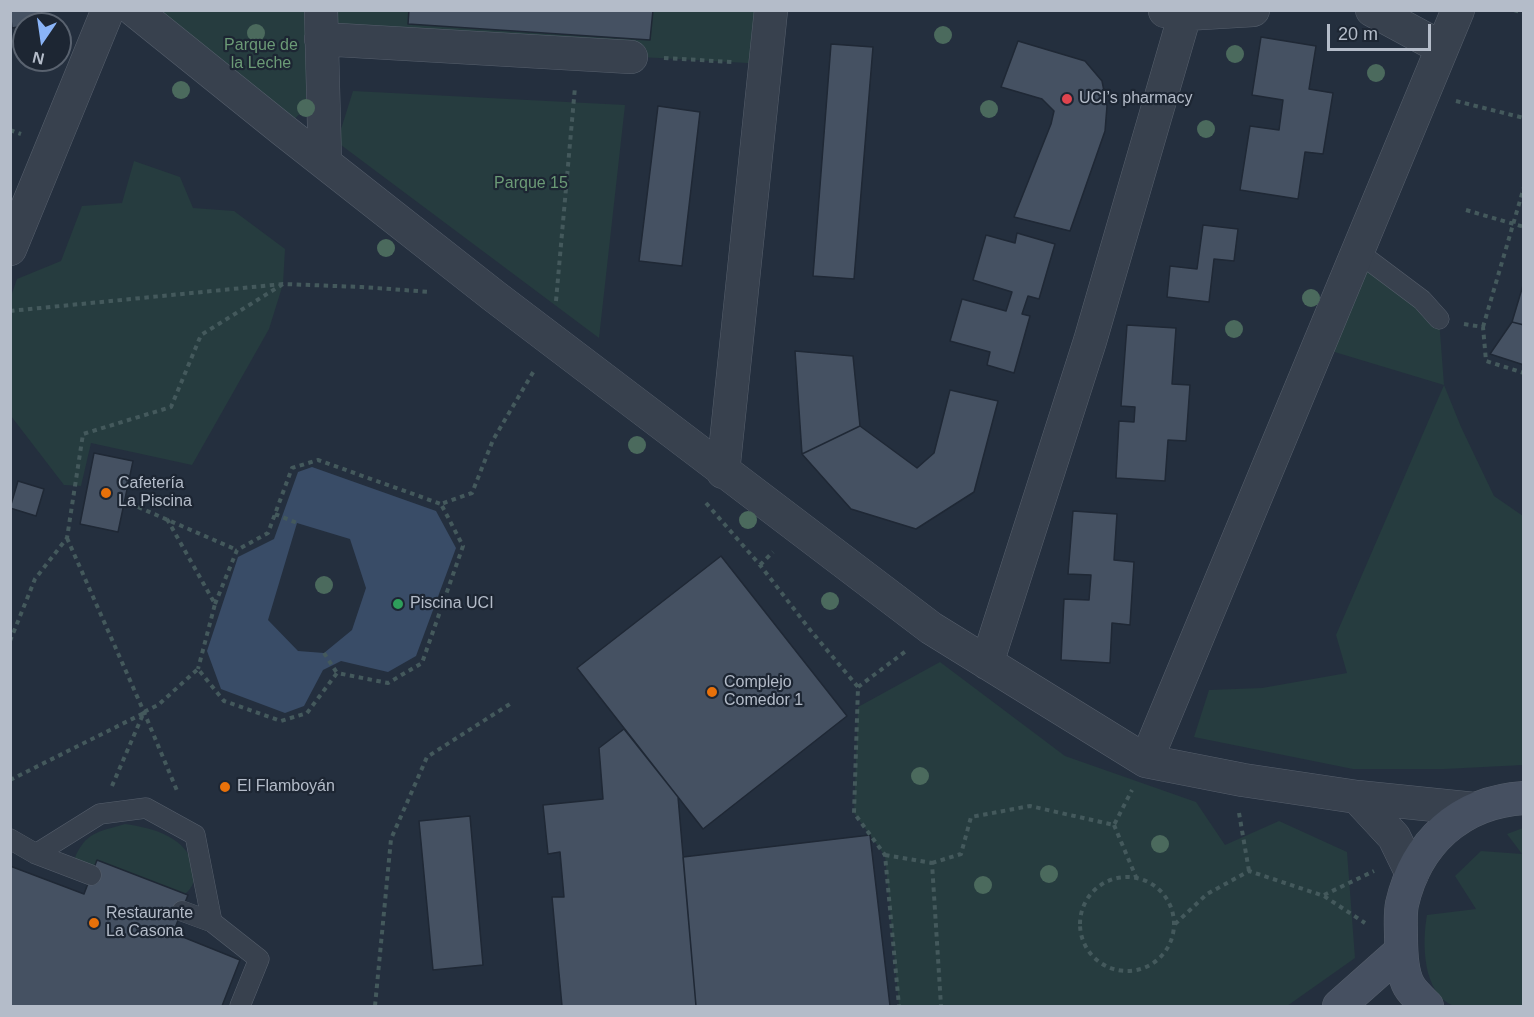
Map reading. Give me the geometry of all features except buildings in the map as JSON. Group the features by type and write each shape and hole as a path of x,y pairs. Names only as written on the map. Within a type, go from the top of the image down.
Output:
{"street":[{"path":"10,249 108,10"},
{"path":"134,10 553,341 931,628 1146,761 1243,780 1357,797 1474,809 1524,798"},
{"path":"723,471 771,10"},
{"path":"987,663 1090,341 1175,12 1253,10"},
{"path":"1372,10 1442,48"},
{"path":"1146,761 1458,10"},
{"path":"325,163 321,25 578,54 631,57"},
{"path":"1357,797 1394,837 1412,874"},
{"path":"1427,1006 1408,985 1401,951 1401,906 1412,874 1428,845 1450,824 1474,809"},
{"path":"1339,1006 1401,951"}],"lane":[{"path":"1358,252 1422,300 1439,319"},
{"path":"36,854 100,814 146,808 195,835 213,922"},
{"path":"10,839 36,854 91,875"},
{"path":"182,911 213,922 259,959 240,1006"}],"path":[{"path":"1514,10 1524,13"},
{"path":"10,780 158,705 198,669 215,604 237,550 268,533 292,468 318,460 441,504 472,493 493,440 553,341 578,54"},
{"path":"631,57 765,64"},
{"path":"1424,94 1524,118"},
{"path":"1524,187 1483,327 1486,361 1524,373"},
{"path":"1466,210 1524,227"},
{"path":"10,311 283,284 362,286 439,292"},
{"path":"10,641 35,579 66,538 83,434 171,407 201,335 283,284"},
{"path":"1439,319 1483,327"},
{"path":"324,653 337,673 388,683 422,663 463,546 441,504"},
{"path":"138,507 237,550"},
{"path":"711,509 760,565 858,687 854,813 885,855 899,1006"},
{"path":"275,514 297,523"},
{"path":"167,519 215,604"},
{"path":"66,538 144,712 195,835"},
{"path":"858,687 898,659 931,628"},
{"path":"198,669 224,701 281,721 307,713 337,673"},
{"path":"375,1006 391,839 428,757 513,702"},
{"path":"100,814 144,712"},
{"path":"1136,878 1114,825 1146,761"},
{"path":"1243,780 1239,818 1249,871"},
{"path":"885,855 932,863 961,854 971,817 1030,806 1114,825"},
{"path":"932,863 941,1006"},
{"path":"1174,925 1207,894 1249,871 1324,896 1363,921 1401,951"},
{"path":"1119,878 1136,878 1151,884 1164,895 1171,909 1174,925 1172,940 1163,954 1152,964 1138,970 1124,971 1109,968 1096,960 1087,949 1081,935 1080,920 1083,906 1104,883 1119,878"}],"green space":[{"name":"Parque de la Leche","path":"134,11 306,11 306,108 283,130"},
{"path":"321,11 771,11 765,64 321,39"},
{"name":"Parque 15","path":"353,91 625,105 599,338 337,142"},
{"path":"134,161 180,177 193,208 234,211 285,249 283,284 269,329 192,465 91,443 81,486 64,485 11,416 10,299 17,279 61,261 82,206 122,203"},
{"path":"1358,252 1439,319 1444,385 1318,347"},
{"path":"1444,385 1494,496 1523,516 1523,765 1444,769 1353,769 1194,737 1209,690 1262,688 1347,673 1336,635"},
{"path":"940,662 1065,756 1196,802 1225,845 1279,821 1347,852 1355,958 1287,1006 899,1006 885,856 854,813 858,707"},
{"path":"125,824 147,828 168,836 185,849 191,859 194,879 192,886 185,894 181,897 74,860 88,838"},
{"path":"1523,828 1523,1006 1477,1008 1454,1006 1443,1000 1430,979 1425,952 1427,915 1476,909 1455,876 1481,851 1522,854 1507,834"}],"water":[{"name":"Piscina UCI","path":"312,467 436,511 456,548 416,656 388,672 341,661 323,670 304,706 285,713 221,689 207,651 238,557 274,539 298,472","holes":["297,523 350,539 366,588 352,630 324,653 298,651 268,620"]}],"place":[{"name":"UCI’s pharmacy","path":"1067,99"},
{"name":"Cafetería La Piscina","path":"106,493"},
{"name":"Piscina UCI","path":"398,604"},
{"name":"Complejo Comedor 1","path":"712,692"},
{"name":"El Flamboyán","path":"225,787"},
{"name":"Restaurante La Casona","path":"94,923"}]}
